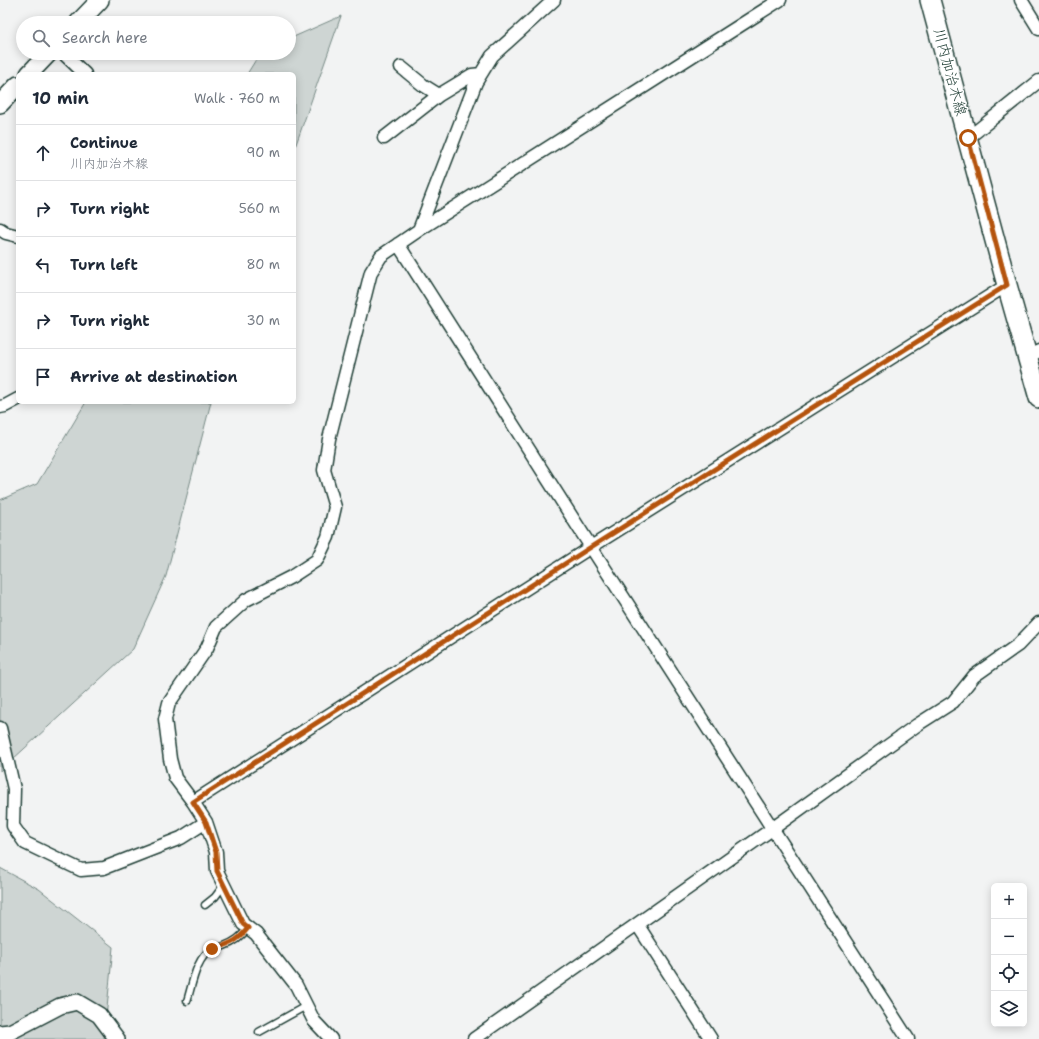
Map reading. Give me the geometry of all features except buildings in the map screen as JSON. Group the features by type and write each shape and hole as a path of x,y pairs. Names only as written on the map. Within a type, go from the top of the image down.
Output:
{"main road":[{"path":"85,16 100,0"},
{"name":"川内加治木線","path":"930,0 1007,285 1034,354 1039,398"},
{"path":"31,72 42,60"},
{"path":"0,104 16,87"}],"street":[{"path":"419,230 476,82 492,56 554,0"},
{"path":"331,1039 314,1021 296,985 256,934 243,924 217,871 216,852 206,822 175,778 170,759 165,719 169,703 207,648 216,627 246,600 291,577 317,560 328,537 334,507 324,470 329,439 371,272 381,256 419,230 780,0"},
{"path":"1021,0 1039,29"},
{"path":"70,60 83,72"},
{"path":"401,67 423,85 439,95"},
{"path":"384,138 439,95 472,75 481,74"},
{"path":"968,138 1039,81"},
{"path":"0,229 6,233 16,236"},
{"path":"398,244 908,1039"},
{"path":"193,802 591,547 1007,285"},
{"path":"0,407 16,400"},
{"path":"474,1039 917,725 953,702 974,676 1018,645 1039,623"},
{"path":"0,728 14,789 13,826 25,843 81,870 104,868 181,838 206,822"},
{"path":"637,924 711,1039"},
{"path":"0,1034 10,1032 60,1006 77,1002 99,1015 116,1039"}],"lane":[{"path":"205,905 215,897 224,885"},
{"path":"187,1001 202,958 212,949 224,946 241,937 248,928"},
{"path":"259,1032 306,1006"}],"shaded area":[{"path":"341,16 296,144 296,72 248,72 256,60 296,60 296,36"},
{"path":"85,404 210,404 166,576 133,649 0,771 0,500 37,484"},
{"path":"0,868 39,889 113,947 104,1039 0,1039"}],"route":[{"path":"212,949 224,946 241,937 248,928 243,924 217,871 216,852 206,822 193,802 591,547 1007,285 968,138"}]}
